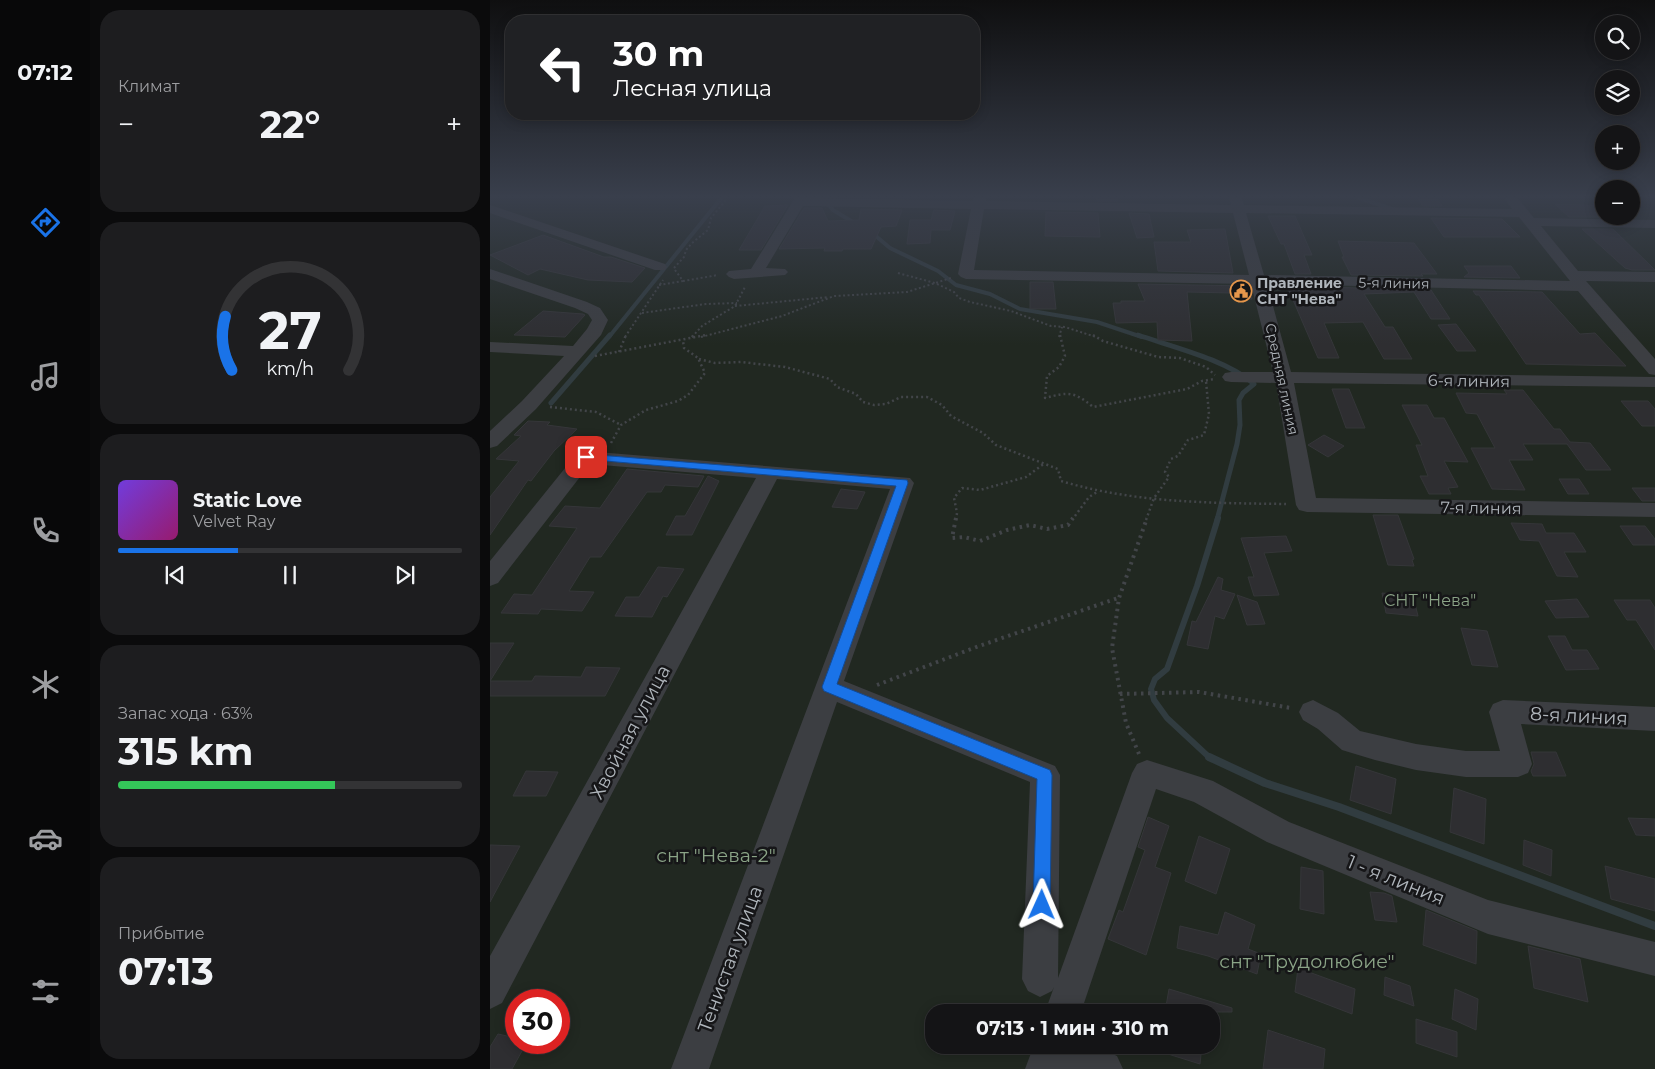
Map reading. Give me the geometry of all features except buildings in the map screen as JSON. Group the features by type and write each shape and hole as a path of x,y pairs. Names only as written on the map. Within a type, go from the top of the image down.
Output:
{"street":[{"path":"595,246 667,271"},
{"path":"756,272 772,246"},
{"name":"5-я линия","path":"971,246 966,274 1259,280 1579,281 1655,277"},
{"name":"Средняя линия","path":"1249,246 1284,378 1307,505"},
{"path":"1551,246 1579,281 1648,354 1655,370"},
{"path":"734,274 780,272"},
{"path":"490,274 581,305 594,311 600,320 595,331 578,351 529,405 490,442"},
{"path":"490,347 578,351"},
{"name":"6-я линия","path":"1235,378 1655,382"},
{"path":"490,577 594,458 770,472"},
{"name":"Тенистая улица","path":"690,1069 839,691 903,483 770,472"},
{"name":"Хвойная улица","path":"490,991 770,472"},
{"name":"7-я линия","path":"1307,505 1655,510"},
{"path":"839,691 1045,775 1057,995"},
{"name":"8-я линия","path":"1314,712 1328,721 1352,742 1416,757 1466,764 1518,764 1503,712 1655,719"},
{"path":"1057,995 1147,773"},
{"name":"1 - я линия","path":"1147,773 1202,791 1278,832 1488,917 1655,959"},
{"path":"1052,1054 1104,1069"}],"path":[{"path":"618,352 624,337 642,313 642,309 667,271 684,257 690,246"},
{"path":"667,271 683,281"},
{"path":"692,338 702,326 736,305 745,287 756,272"},
{"path":"898,273 935,283 954,292 959,298 970,302 1011,311 1051,326 1062,327 1158,357 1180,358 1235,378"},
{"path":"659,285 734,274"},
{"path":"642,313 706,304 736,305 907,292 944,280"},
{"path":"597,356 683,341 782,316 831,297"},
{"path":"1062,327 1059,338 1065,348 1066,357 1060,366 1048,375 1045,384 1045,398 1066,392 1078,394 1093,408 1187,389 1206,380 1235,378"},
{"path":"683,341 684,348 699,359 716,363 741,362 785,367 830,379 838,387 856,394 863,402 874,405 886,404 901,396 927,397 942,405 951,416 983,433 996,445 1058,469 1061,481 1085,490 1206,502 1307,505"},
{"path":"594,458 621,425 646,410 678,401 688,395 704,374 699,359"},
{"path":"1147,773 1126,723 1112,648 1119,598 1154,498 1169,477 1164,472 1171,460 1178,456 1188,440 1204,435 1208,427 1211,405 1206,395 1206,380"},
{"path":"529,405 592,411 608,417 621,425"},
{"path":"1045,463 1026,477 980,490 962,488 954,498 957,513 952,538 964,537 980,541 1007,530 1030,525 1047,529 1068,525 1089,498 1098,492"},
{"path":"839,691 1119,598"},
{"path":"1120,694 1200,692 1314,712"}],"green space":[{"path":"490,246 1655,246 1655,1069 490,1069"}],"waterway":[{"path":"609,337 683,246"},
{"path":"887,246 938,271 956,285 990,294 1020,309 1097,322 1142,337"},
{"path":"551,403 610,335"},
{"path":"1138,335 1215,361 1243,375 1254,384 1243,393 1239,400 1240,425 1237,444 1217,520"},
{"path":"1210,758 1167,718 1154,700 1151,689 1155,679 1167,669 1197,586 1218,518"},
{"path":"1209,757 1265,783 1339,807 1655,926"}],"place":[{"name":"Правление СНТ \"Нева\"","path":"1241,291"}],"route":[{"path":"586,457 903,483 829,687 1045,775 1042,905"}],"park label":[{"name":"СНТ \"Нева\"","path":"1430,600"},
{"name":"снт \"Нева-2\"","path":"716,855"},
{"name":"снт \"Трудолюбие\"","path":"1307,961"}]}
